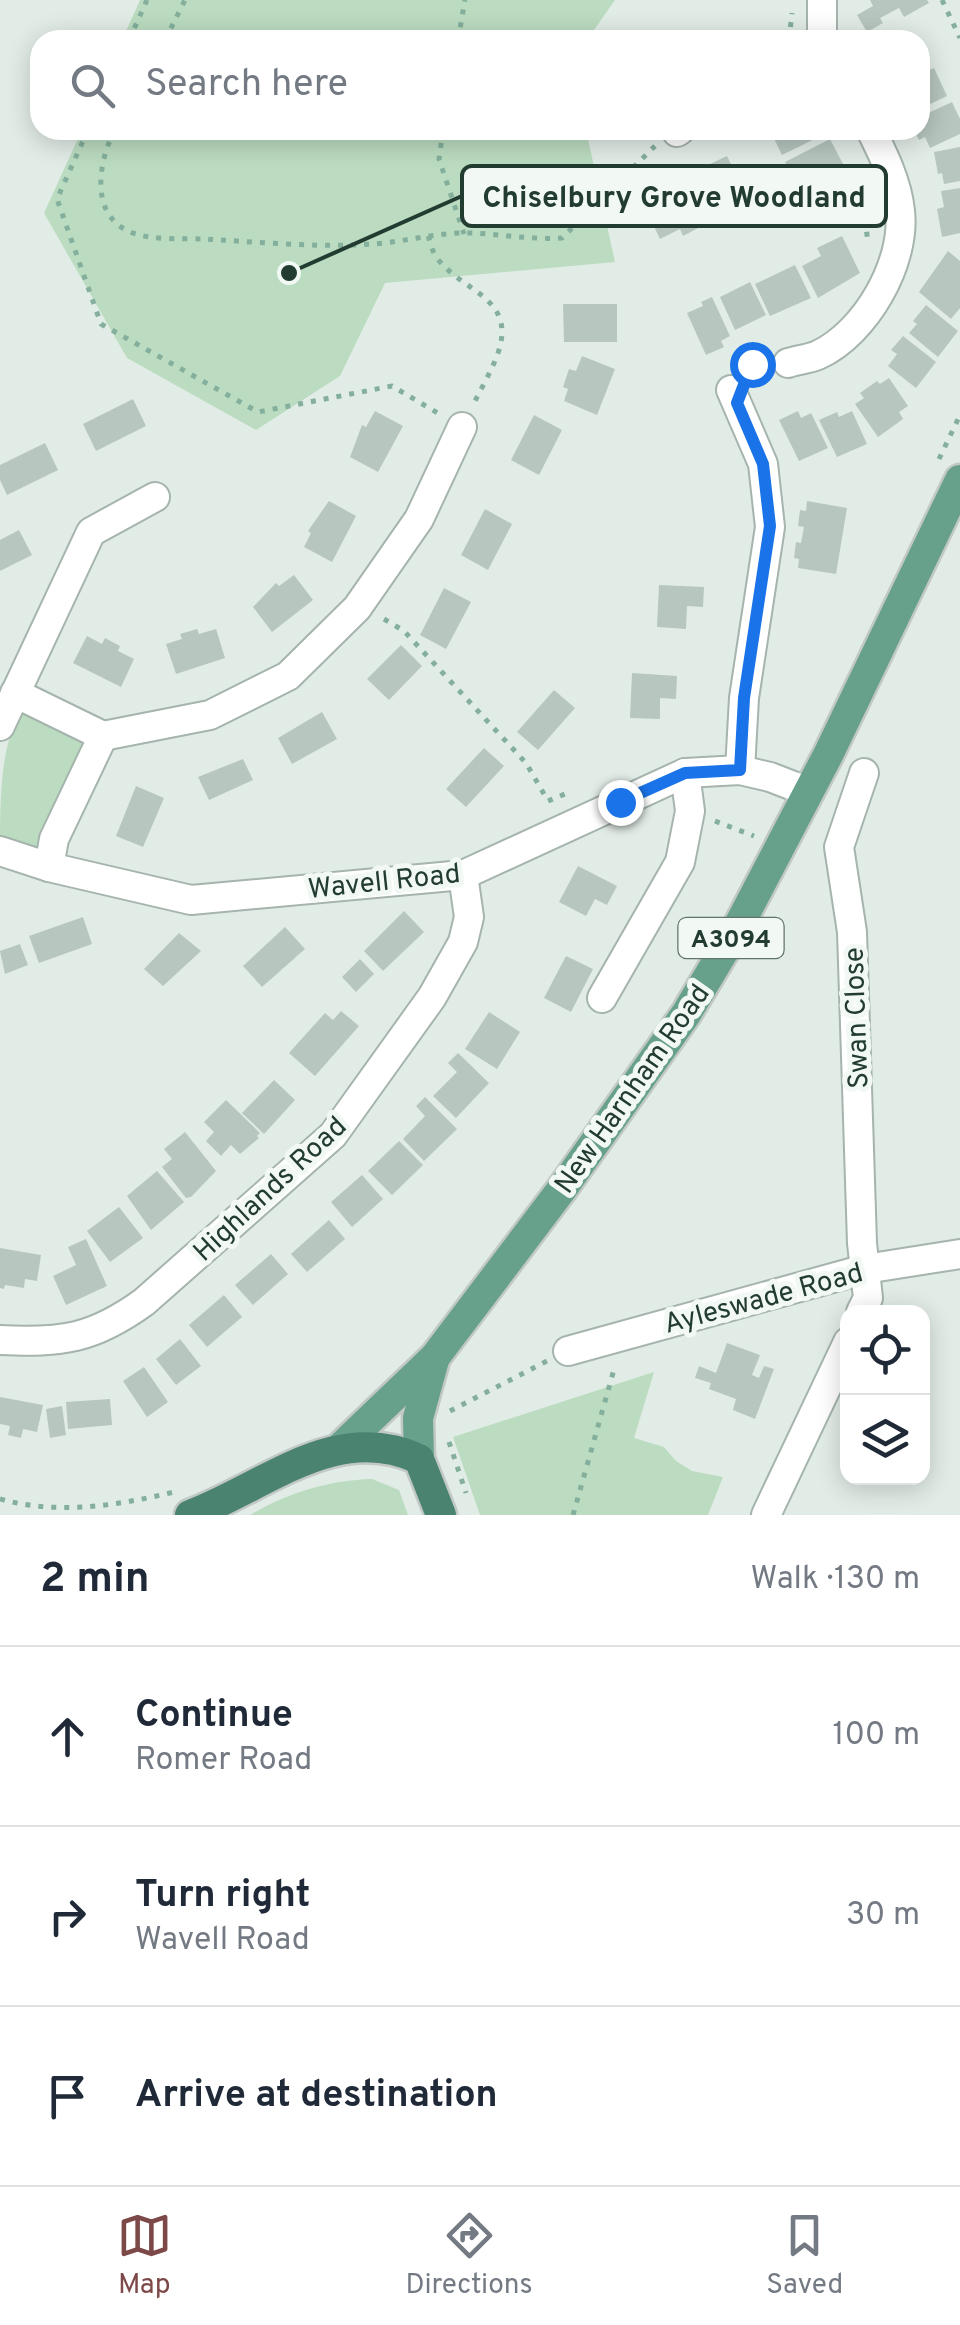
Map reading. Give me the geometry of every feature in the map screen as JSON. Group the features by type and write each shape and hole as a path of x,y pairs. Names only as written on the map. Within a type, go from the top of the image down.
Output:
{"highway":[{"path":"186,1502 225,1507 298,1463 340,1449 379,1446 419,1459 441,1515"}],"main road":[{"name":"New Harnham Road","path":"435,1357 562,1189 686,1014 738,926 808,792 948,473"},
{"name":"A3094","path":"419,1459 429,1417 435,1357"},
{"name":"A3094","path":"340,1449 435,1357"}],"street":[{"path":"822,0 822,30"},
{"path":"788,363 819,354 846,334 883,288 897,255 901,213 891,170 876,140"},
{"path":"731,390 763,464 770,526 744,698 740,770"},
{"path":"16,693 103,736 210,715 288,676 360,603 419,519 462,427"},
{"path":"0,726 90,532 155,497"},
{"path":"49,867 54,839 103,736"},
{"name":"Wavell Road","path":"0,851 49,867 191,900 463,875 685,773 740,770 808,792"},
{"path":"602,998 680,862 690,811 685,773"},
{"name":"Swan Close","path":"864,773 838,847 852,932 868,1298 864,1305"},
{"name":"Highlands Road","path":"0,1340 82,1337 116,1323 332,1136 432,997 463,942 468,917 463,875"},
{"name":"Ayleswade Road","path":"568,1351 865,1269 960,1254"},
{"path":"766,1515 840,1359"}],"path":[{"path":"134,30 147,0"},
{"path":"169,30 185,0"},
{"path":"460,30 465,0"},
{"path":"790,30 795,0"},
{"path":"942,0 960,38"},
{"path":"84,140 57,199 100,324 258,412 392,386 462,427 498,352 502,324 493,302 474,291 435,256 428,236"},
{"path":"110,140 99,185 110,214 128,231 168,237 372,244 464,234 562,238 666,140"},
{"path":"442,140 439,159 464,234"},
{"path":"860,170 868,256"},
{"path":"948,473 960,415"},
{"path":"360,603 404,631 526,763 548,801 584,786"},
{"path":"754,836 760,824"},
{"path":"574,1515 624,1334"},
{"path":"468,1499 429,1417 568,1351"},
{"path":"0,1499 25,1508 64,1511 186,1502"}],"green space":[{"path":"140,0 615,0 594,30 126,30"},
{"path":"77,140 588,140 615,262 385,283 340,376 256,430 127,358 44,213"},
{"path":"28,710 83,739 84,746 40,846 31,849 0,842 7,749 19,718"},
{"path":"654,1372 634,1438 664,1447 692,1471 723,1477 708,1515 480,1515 453,1437"},
{"path":"372,1479 399,1490 408,1515 250,1515 309,1489"}],"building":[{"path":"870,0 929,3 904,17 899,8 880,18 883,23 866,30 857,15 873,6"},
{"path":"934,68 947,96 930,104 930,70"},
{"path":"952,102 960,119 960,134 930,148 926,140 930,140 930,112"},
{"path":"775,140 813,140 782,155"},
{"path":"831,140 853,183 826,197 818,182 800,192 785,162"},
{"path":"960,147 960,181 944,184 934,152"},
{"path":"727,156 750,203 729,213 726,206 699,220 702,226 683,236 680,229 660,239 642,201 661,191 672,212 691,203 682,185 711,171 708,165"},
{"path":"960,188 960,233 942,237 937,209 944,207 941,191"},
{"path":"842,236 860,273 818,298 802,266 821,256 817,248"},
{"path":"948,251 960,261 960,308 951,319 919,292"},
{"path":"795,265 811,298 770,316 755,284"},
{"path":"750,282 766,315 735,330 720,297"},
{"path":"712,297 730,336 721,341 724,347 706,355 687,313"},
{"path":"563,304 617,304 617,342 564,342"},
{"path":"926,305 958,331 938,357 909,333"},
{"path":"903,336 936,362 916,388 888,366 897,354 891,350"},
{"path":"582,356 615,369 597,415 564,401 568,389 563,387 569,369 576,371"},
{"path":"889,378 908,406 899,412 903,419 878,437 855,404 864,398 860,393"},
{"path":"133,399 146,426 96,451 83,424"},
{"path":"375,411 403,426 378,472 350,457 362,425 366,427"},
{"path":"798,411 801,418 811,413 828,448 799,461 779,420"},
{"path":"852,411 867,444 837,457 819,420"},
{"path":"534,415 562,430 539,475 511,460"},
{"path":"45,443 58,470 7,495 0,480 0,465"},
{"path":"329,501 356,516 332,562 304,547 311,533 308,531"},
{"path":"807,501 847,508 836,574 798,568 799,559 794,558 796,542 801,543 804,527 798,526 800,510 806,511"},
{"path":"485,509 512,524 488,570 461,555"},
{"path":"19,530 32,555 0,571 0,540"},
{"path":"294,575 313,600 272,632 253,607 276,583 279,586"},
{"path":"659,585 704,587 703,607 687,606 686,629 657,627"},
{"path":"444,588 471,602 446,649 420,635"},
{"path":"197,629 199,634 216,629 225,658 176,674 166,644"},
{"path":"87,636 102,644 105,638 134,659 121,687 73,663"},
{"path":"401,645 422,666 389,700 367,679"},
{"path":"632,673 677,676 676,699 660,698 660,719 630,718"},
{"path":"554,690 575,708 538,750 517,732"},
{"path":"322,712 337,739 292,764 278,738"},
{"path":"484,748 504,766 466,807 446,789"},
{"path":"243,759 253,780 209,800 198,777"},
{"path":"136,786 164,798 143,847 116,836"},
{"path":"578,866 617,886 607,905 595,899 586,916 559,902"},
{"path":"404,911 424,932 383,971 364,951"},
{"path":"83,917 92,944 39,963 29,936"},
{"path":"285,927 305,949 262,987 243,966"},
{"path":"179,933 201,951 163,986 144,969"},
{"path":"20,944 28,965 5,974 0,951"},
{"path":"566,956 593,969 571,1012 544,998"},
{"path":"360,959 374,974 356,992 342,977"},
{"path":"341,1011 359,1026 315,1076 289,1053 325,1013 333,1020"},
{"path":"489,1012 520,1032 497,1069 465,1049"},
{"path":"458,1053 489,1083 456,1118 433,1096 457,1072 448,1063"},
{"path":"274,1080 295,1100 264,1134 242,1113"},
{"path":"425,1097 457,1129 424,1161 403,1139 425,1116 416,1106"},
{"path":"226,1100 260,1133 240,1154 231,1145 221,1156 206,1141 214,1132 204,1122"},
{"path":"185,1132 216,1171 186,1198 162,1167 172,1159 164,1149"},
{"path":"399,1141 423,1165 392,1195 368,1171"},
{"path":"157,1171 184,1202 151,1230 127,1196"},
{"path":"362,1175 383,1199 352,1227 331,1202"},
{"path":"119,1207 143,1238 110,1262 87,1231"},
{"path":"329,1220 345,1239 307,1272 291,1254"},
{"path":"86,1239 107,1286 66,1305 53,1276 76,1265 68,1247"},
{"path":"0,1248 41,1255 37,1281 25,1279 24,1288 0,1288"},
{"path":"271,1254 288,1274 253,1305 235,1285"},
{"path":"224,1295 242,1317 207,1347 189,1325"},
{"path":"180,1339 201,1366 176,1385 156,1359"},
{"path":"727,1343 760,1355 752,1375 759,1378 764,1366 774,1369 755,1419 733,1410 736,1399 709,1389 711,1383 695,1378 699,1366 716,1373"},
{"path":"144,1367 168,1402 147,1417 123,1381"},
{"path":"0,1397 43,1405 37,1432 23,1429 21,1438 8,1435 10,1426 0,1424"},
{"path":"110,1399 112,1425 68,1429 66,1402"},
{"path":"62,1406 66,1435 50,1438 46,1409"}],"place":[{"name":"Chiselbury Grove Woodland","path":"289,273"}],"route":[{"path":"620,802 685,773 740,770 744,698 770,526 763,464 737,403 752,364"}]}
